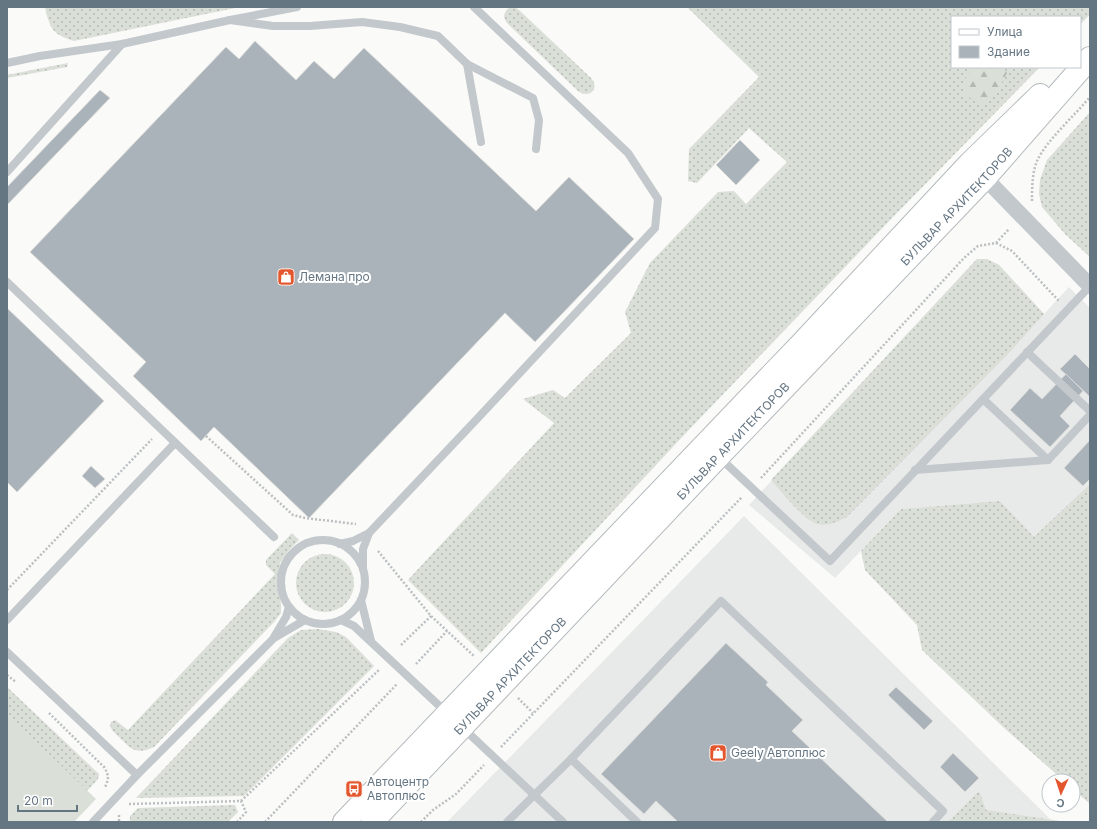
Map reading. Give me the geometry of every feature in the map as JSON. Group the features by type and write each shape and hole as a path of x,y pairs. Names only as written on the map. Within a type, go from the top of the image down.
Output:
{"main road":[{"path":"1081,54 1090,46"},
{"name":"БУЛЬВАР АРХИТЕКТОРОВ","path":"1081,67 1090,58"},
{"name":"БУЛЬВАР АРХИТЕКТОРОВ","path":"344,822 455,721 719,456 1067,68"},
{"name":"БУЛЬВАР АРХИТЕКТОРОВ","path":"372,822 455,721 801,344 1080,68"}],"street":[{"path":"977,170 1090,286"}],"lane":[{"path":"7,63 48,55 122,44 297,7"},
{"path":"362,567 354,553 340,544 327,540 314,541 301,547 291,556 284,567 281,581 283,594 289,606 305,620 317,624 341,620 353,612 361,600 365,584 362,567 362,549 369,533 655,228 658,199 628,153 474,7"},
{"path":"230,20 273,26 310,26 362,22 438,36 467,64 533,98 539,120 536,149"},
{"path":"7,172 122,44"},
{"path":"467,64 481,142"},
{"path":"7,282 274,537"},
{"path":"719,456 830,561 1090,286"},
{"path":"1027,352 1090,411"},
{"path":"983,399 1048,460"},
{"path":"915,470 1048,460 1090,415"},
{"path":"7,620 175,443"},
{"path":"340,544 353,541 369,533"},
{"path":"361,600 371,641"},
{"path":"508,822 571,759 721,601 943,811 933,822"},
{"path":"274,638 286,617 289,606"},
{"path":"93,822 137,775 274,638 305,620"},
{"path":"341,620 354,626 371,641 562,822"},
{"path":"7,652 137,775"},
{"path":"571,759 638,822"}],"path":[{"path":"1032,204 1032,184 1036,162 1045,148 1090,98"},
{"path":"533,713 752,487 964,258 978,246 996,243 1012,251 1067,310"},
{"path":"7,590 161,430"},
{"path":"206,436 293,515 305,518 363,524 375,546 431,616 401,645"},
{"path":"125,808 128,804 241,802 380,669"},
{"path":"7,675 21,686"},
{"path":"265,822 371,711"},
{"path":"49,713 104,767 108,774 108,779 102,790"},
{"path":"421,822 433,810 456,794"},
{"path":"237,822 246,812 241,802"},
{"path":"119,822 118,815 121,812"}],"shaded area":[{"path":"977,259 987,259 999,265 1044,314 1069,287 1090,308 1090,484 1034,538 1000,501 901,509 835,578 749,505"},
{"path":"744,516 1041,810 1041,813 1044,813 1053,822 447,822"}],"green space":[{"path":"45,7 240,7 74,41 61,36 53,30"},
{"path":"510,7 515,7 519,10 592,79 594,89 592,92 583,94 579,92 507,23 504,14"},
{"path":"687,7 1090,7 1090,14 1081,24 1081,16 951,16 951,68 1039,68 893,217 684,435 481,653 408,580 554,423 523,399 553,390 565,398 631,333 625,312 650,263 718,192 734,191 746,204 787,162 749,128 697,183 688,181 689,149 759,77"},
{"path":"68,63 67,67 7,78 7,75"},
{"path":"974,68 1004,68 1007,73 996,93 981,104 965,95 965,79"},
{"path":"1090,112 1090,257 1065,234 1042,207 1039,194 1040,180 1047,160"},
{"path":"977,259 987,259 999,265 1044,314 1010,352 847,517 825,525 817,524 812,521 793,505 771,480"},
{"path":"1090,484 1090,804 1081,796 1081,773 1055,773 1002,726 922,650 917,625 865,570 861,551 901,509 1000,501 1034,537"},
{"path":"292,533 299,540 290,549 280,563 278,585 281,613 154,747 143,751 138,751 131,748 112,730 110,725 111,722 115,720 128,730 275,574 266,565 266,560"},
{"path":"319,554 331,554 346,562 354,577 354,589 346,604 331,612 319,612 304,604 296,589 296,577 304,562"},
{"path":"318,629 336,632 346,637 374,666 244,796 136,798 288,638 301,630"},
{"path":"7,687 99,774 98,779 87,791 7,714"},
{"path":"7,714 96,799 74,822 7,822"},
{"path":"979,791 986,810 1067,822 948,822"},
{"path":"235,805 238,812 228,822 130,822 130,816 138,808"}],"building":[{"path":"255,41 296,80 314,61 334,79 364,48 536,211 569,177 634,239 535,342 505,313 309,518 214,427 201,441 133,376 146,362 30,252 226,47 239,59"},
{"path":"100,90 110,98 7,205 7,187"},
{"path":"740,140 760,160 736,185 716,165"},
{"path":"7,308 104,401 17,492 7,482"},
{"path":"1075,354 1090,369 1089,396 1060,369"},
{"path":"1066,374 1083,391 1060,416 1070,426 1050,447 1010,410 1030,388 1042,399"},
{"path":"1090,440 1090,479 1083,486 1064,468"},
{"path":"91,466 105,479 95,488 82,476"},
{"name":"Geely Автоплюс","path":"726,643 768,682 766,685 803,720 792,731 888,822 678,822 656,801 644,814 601,774"},
{"path":"896,687 933,721 924,730 888,695"},
{"path":"953,753 979,778 965,792 940,767"}],"place":[{"name":"Лемана про","path":"286,277"},
{"name":"Geely Автоплюс","path":"718,753"},
{"name":"Автоцентр Автоплюс","path":"354,789"}]}
